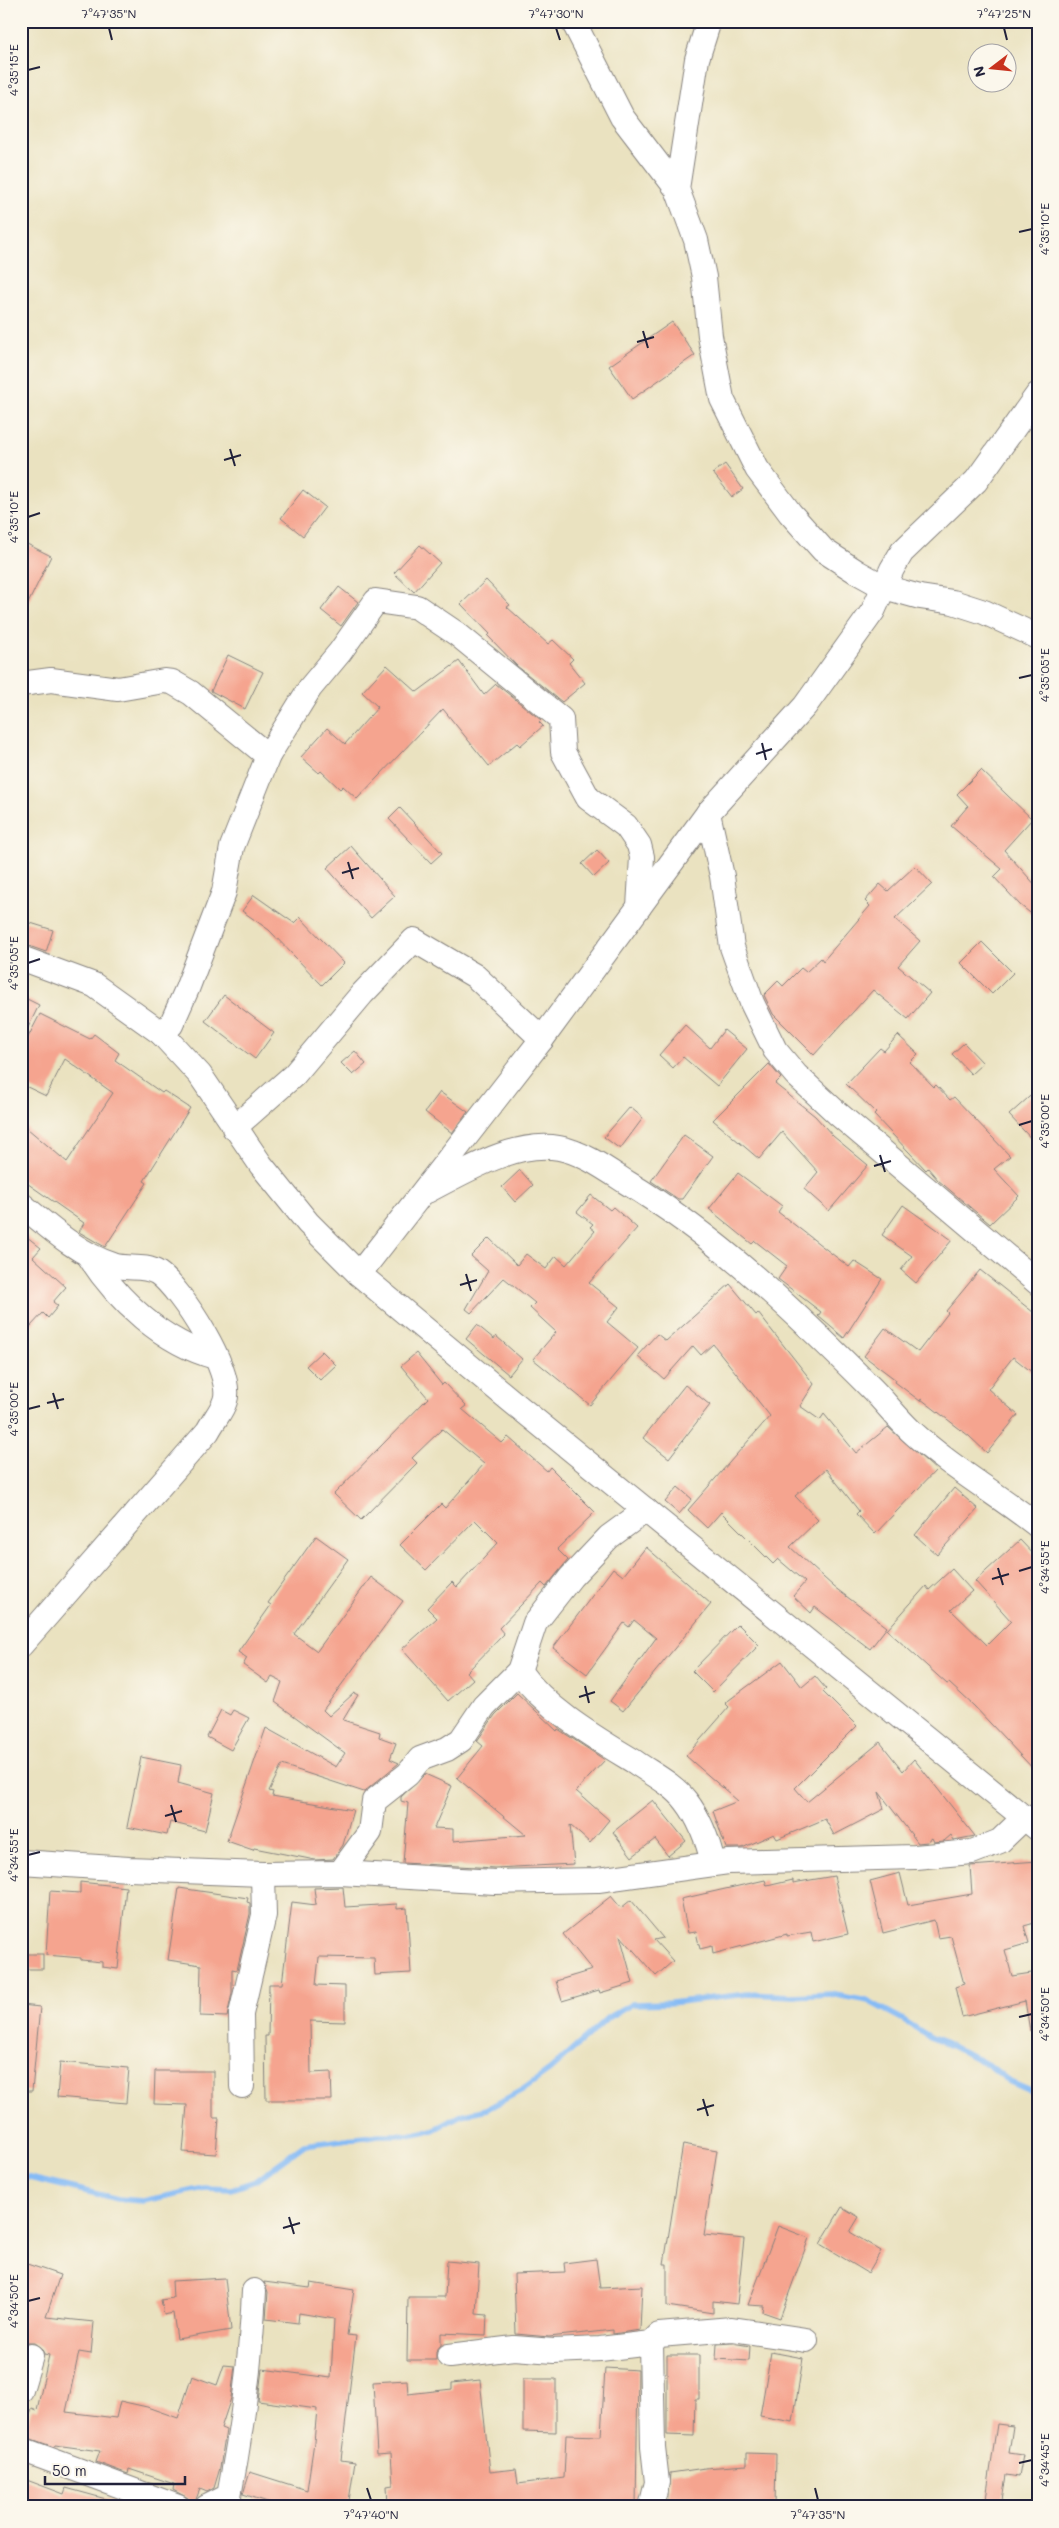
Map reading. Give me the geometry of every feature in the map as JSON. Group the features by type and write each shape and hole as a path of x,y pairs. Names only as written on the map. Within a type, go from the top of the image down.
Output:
{"street":[{"path":"574,21 622,117 677,189 696,240 722,399 757,469 790,513 823,550 884,587 920,597 953,602 984,612 1038,636"},
{"path":"677,189 697,59 709,21"},
{"path":"359,1274 542,1039 708,813 805,706 873,612 902,552 976,481 1038,394"},
{"path":"161,1033 171,1025 187,989 224,892 232,847 268,756 310,688 340,652 376,601 417,607 457,634 561,719 563,752 588,798 626,826 639,845 642,857 639,907"},
{"path":"21,684 51,680 130,688 148,683 172,682 191,692 268,756"},
{"path":"708,813 722,876 732,947 752,1002 775,1050 796,1075 837,1113 1038,1283"},
{"path":"234,1128 294,1075 362,994 414,940 475,976 542,1039"},
{"path":"21,958 94,985 161,1033 200,1075 261,1166 308,1223 359,1274 509,1399 1031,1823 1000,1841 972,1852 915,1857 713,1863 598,1880 495,1882 340,1873 263,1874 129,1869 21,1862"},
{"path":"419,1196 482,1162 533,1148 559,1148 594,1162 687,1222 734,1259 867,1383 910,1430 955,1468 1038,1526"},
{"path":"21,1204 89,1256 116,1266 156,1271 173,1285 191,1308 215,1357 224,1377 226,1400 208,1431 119,1531 88,1571 21,1645"},
{"path":"89,1256 102,1277 158,1331 193,1351 215,1357"},
{"path":"609,1537 628,1495"},
{"path":"340,1873 370,1832 374,1801 408,1774 420,1759 447,1750 461,1740 484,1706 519,1671 535,1623 571,1577 609,1537 646,1510"},
{"path":"519,1671 528,1684 552,1706 668,1783 685,1800 699,1821 709,1844 713,1863"},
{"path":"242,2086 241,2014 264,1915 263,1874"},
{"path":"207,2507 229,2496 238,2452 252,2334 254,2291"},
{"path":"449,2356 514,2348 554,2351 600,2349 651,2343 659,2335 732,2329 806,2340"},
{"path":"651,2343 653,2447 657,2482 652,2507"},
{"path":"21,2390 31,2356"},
{"path":"21,2449 178,2507"}],"building":[{"path":"672,322 695,355 632,399 609,366"},
{"path":"725,464 743,489 732,497 713,473"},
{"path":"303,490 325,507 303,536 281,518"},
{"path":"21,541 51,556 21,618"},
{"path":"420,545 440,563 414,592 394,573"},
{"path":"486,580 510,605 507,607 548,644 553,640 573,659 569,663 585,683 562,702 517,666 461,604"},
{"path":"339,587 358,602 341,626 321,610"},
{"path":"228,655 263,672 245,709 211,691"},
{"path":"459,661 484,695 496,684 541,720 539,722 543,726 520,746 517,743 489,766 443,709 357,799 343,786 340,789 321,771 319,773 301,757 327,728 345,744 378,707 362,692 387,665 417,692"},
{"path":"981,770 1032,819 1004,850 1038,888 1038,919 1020,905 994,877 1002,869 951,826 968,806 957,794"},
{"path":"400,808 442,853 431,863 389,819"},
{"path":"351,846 395,896 371,918 327,868"},
{"path":"597,850 609,863 594,877 582,864"},
{"path":"915,866 932,884 895,919 920,941 898,966 930,993 908,1019 873,990 814,1055 773,1014 764,995 778,981 783,986 801,968 806,972 821,958 823,961 870,906 865,901 880,884 888,891"},
{"path":"254,895 294,923 300,917 344,963 322,985 269,930 242,911"},
{"path":"21,920 53,930 46,952 26,945 27,943 21,941"},
{"path":"982,942 1013,973 992,994 961,963"},
{"path":"224,995 274,1033 255,1059 205,1021"},
{"path":"21,996 39,1005 21,1042"},
{"path":"40,1014 90,1039 94,1034 119,1053 115,1060 162,1093 164,1091 190,1108 144,1181 147,1183 105,1247 79,1232 84,1223 21,1179 21,1123 67,1162 113,1093 65,1059 46,1096 21,1084 21,1051"},
{"path":"685,1025 710,1048 724,1030 747,1049 717,1086 683,1057 673,1068 659,1055"},
{"path":"898,1035 918,1054 910,1062 934,1087 936,1085 950,1100 954,1097 1010,1156 994,1169 1019,1196 990,1224 938,1180 928,1168 926,1170 874,1115 876,1113 846,1084 880,1048 884,1051"},
{"path":"964,1043 983,1063 971,1074 952,1054"},
{"path":"355,1051 366,1064 353,1075 341,1063"},
{"path":"769,1064 781,1078 775,1084 815,1116 833,1136 868,1165 829,1211 804,1189 818,1172 782,1132 759,1159 713,1120"},
{"path":"1038,1089 1038,1146 1009,1115"},
{"path":"440,1092 468,1112 452,1133 425,1112"},
{"path":"630,1107 643,1118 620,1149 604,1137"},
{"path":"684,1135 713,1156 682,1199 678,1199 651,1181"},
{"path":"520,1170 533,1185 515,1202 502,1187"},
{"path":"738,1173 782,1206 778,1212 849,1267 854,1261 882,1279 844,1338 818,1316 821,1312 778,1279 787,1266 755,1241 752,1244 709,1209"},
{"path":"591,1195 610,1210 613,1207 637,1228 589,1283 619,1307 607,1322 638,1348 590,1405 533,1359 556,1332 530,1308 535,1303 504,1278 471,1313 466,1309 488,1271 471,1256 489,1238 517,1265 526,1254 546,1269 556,1256 566,1265 595,1231 590,1227 593,1224 577,1212"},
{"path":"903,1205 952,1240 916,1283 901,1270 912,1256 882,1235"},
{"path":"21,1232 41,1248 33,1257 66,1287 53,1302 58,1306 48,1318 43,1313 30,1327 21,1319"},
{"path":"980,1270 1038,1316 1038,1377 1013,1357 988,1389 1018,1415 987,1453 969,1436 921,1399 920,1401 895,1382 896,1380 864,1356 885,1328 918,1352 948,1313 946,1311"},
{"path":"730,1284 756,1315 758,1313 814,1384 800,1406 820,1420 824,1414 856,1453 888,1427 936,1470 875,1534 856,1514 859,1511 826,1469 795,1496 818,1520 790,1547 834,1587 887,1627 870,1649 815,1607 811,1613 793,1596 805,1582 778,1559 773,1564 721,1512 707,1528 688,1510 770,1416 713,1344 701,1355 693,1346 664,1379 637,1356 657,1334 666,1341"},
{"path":"477,1325 494,1339 496,1336 522,1359 509,1375 466,1339"},
{"path":"322,1351 336,1365 320,1380 306,1366"},
{"path":"416,1353 442,1385 444,1383 466,1406 462,1409 502,1443 508,1437 547,1471 550,1467 595,1512 557,1549 568,1560 546,1587 542,1583 499,1628 504,1634 467,1672 473,1679 448,1701 402,1649 437,1618 427,1608 452,1582 457,1587 498,1543 475,1520 426,1570 400,1545 441,1504 445,1508 484,1464 442,1429 412,1458 417,1463 361,1520 334,1494 428,1398 401,1366"},
{"path":"685,1385 710,1405 669,1458 643,1438"},
{"path":"678,1487 692,1499 679,1514 665,1502"},
{"path":"954,1488 978,1509 937,1555 915,1535"},
{"path":"316,1536 348,1559 294,1634 317,1651 371,1577 403,1601 323,1710 329,1716 354,1693 358,1695 343,1720 380,1732 379,1737 396,1743 390,1759 399,1763 364,1792 282,1765 269,1791 273,1792 272,1796 353,1810 343,1845 333,1859 315,1860 254,1848 253,1850 227,1841 266,1728 336,1767 345,1753 275,1702 282,1682 272,1677 268,1683 243,1665 247,1658 238,1652 271,1605 268,1603"},
{"path":"1020,1540 1038,1559 1038,1774 974,1706 887,1630 926,1586 929,1590 952,1569 972,1591 951,1610 987,1645 1011,1621 975,1581"},
{"path":"646,1547 711,1604 623,1711 610,1701 656,1638 634,1620 629,1627 624,1623 587,1674 553,1648 613,1568 623,1576"},
{"path":"738,1624 759,1645 713,1692 692,1671"},
{"path":"782,1661 802,1687 815,1676 826,1689 823,1692 857,1726 795,1788 807,1802 880,1742 903,1771 914,1759 975,1836 954,1840 951,1835 944,1841 934,1842 932,1838 927,1842 918,1843 879,1792 884,1809 834,1835 825,1819 777,1839 774,1834 742,1848 726,1848 713,1811 738,1801 686,1756 729,1707 725,1703"},
{"path":"517,1693 557,1731 558,1729 605,1760 576,1791 609,1820 590,1843 570,1825 574,1864 495,1868 403,1863 408,1803 401,1801 401,1797 425,1774 452,1786 434,1828 453,1829 453,1841 526,1835 457,1778 483,1746 477,1741 495,1715"},
{"path":"221,1710 230,1715 233,1710 249,1718 231,1750 207,1737"},
{"path":"141,1757 181,1765 178,1783 214,1793 205,1831 170,1822 167,1835 127,1827"},
{"path":"653,1800 686,1841 668,1856 655,1839 632,1857 613,1832"},
{"path":"1038,1861 1038,1922 1024,1926 1029,1943 1005,1950 1012,1976 1038,1972 1038,2031 1030,2031 1025,2001 962,2017 955,1987 964,1984 951,1936 938,1938 934,1920 883,1933 870,1881 900,1873 908,1905 972,1894 970,1866"},
{"path":"834,1876 848,1934 813,1942 811,1932 787,1936 787,1934 713,1954 712,1946 700,1949 696,1932 688,1933 681,1899 765,1880 767,1886 793,1880 793,1883"},
{"path":"80,1882 126,1887 118,1969 102,1967 102,1962 46,1955 50,1891 80,1893"},
{"path":"343,1887 345,1907 397,1904 397,1909 407,1908 411,1973 375,1975 374,1958 319,1957 316,1985 345,1986 345,2022 310,2021 311,2073 331,2072 332,2100 266,2100 265,2036 268,2036 269,1984 282,1984 292,1902 316,1905 314,1888"},
{"path":"179,1888 248,1898 247,1902 250,1903 250,1914 237,1970 232,1969 232,1993 227,2017 200,2016 201,1965 168,1960"},
{"path":"611,1896 621,1908 631,1900 663,1938 654,1940 673,1961 656,1976 620,1935 633,1983 600,1993 599,1990 562,2001 556,1981 592,1970 563,1934"},
{"path":"25,1954 43,1954 43,1969 25,1969"},
{"path":"21,2005 40,2007 32,2091 21,2091"},
{"path":"60,2062 129,2068 126,2103 57,2097"},
{"path":"155,2071 213,2071 213,2118 219,2118 216,2154 183,2152 187,2105 154,2104"},
{"path":"683,2144 717,2150 704,2235 744,2239 737,2304 713,2301 713,2313 667,2306 667,2264 664,2264"},
{"path":"842,2207 859,2217 850,2232 881,2251 868,2273 820,2244"},
{"path":"778,2226 809,2238 780,2318 763,2312 764,2306 748,2305"},
{"path":"596,2259 600,2288 642,2286 640,2330 613,2334 613,2330 549,2337 516,2334 514,2274 565,2272 564,2263"},
{"path":"447,2261 479,2264 476,2314 487,2315 486,2335 441,2333 441,2345 436,2351 436,2360 407,2360 408,2297 445,2297"},
{"path":"21,2262 60,2275 46,2317 94,2322 91,2354 79,2352 66,2412 116,2418 120,2401 147,2407 178,2418 192,2376 217,2385 224,2365 235,2366 231,2398 221,2428 226,2430 220,2468 214,2488 207,2492 200,2489 193,2507 188,2498 173,2490 174,2484 129,2469 128,2474 96,2462 100,2451 55,2445 54,2447 23,2436 32,2408 37,2410 49,2355 44,2354 41,2347 35,2343 21,2346"},
{"path":"225,2278 231,2330 177,2339 173,2313 164,2315 161,2300 173,2298 172,2281"},
{"path":"264,2282 310,2288 311,2283 354,2290 347,2335 356,2336 341,2460 355,2462 348,2507 283,2507 243,2494 250,2472 307,2490 317,2409 258,2401 262,2369 331,2378 334,2319 299,2313 298,2323 266,2319 268,2292"},
{"path":"732,2343 750,2346 749,2361 716,2359 717,2344"},
{"path":"771,2352 803,2358 793,2422 760,2416"},
{"path":"667,2355 699,2355 699,2399 695,2399 694,2436 667,2435"},
{"path":"605,2368 638,2370 636,2507 388,2507 387,2486 393,2485 391,2453 377,2454 373,2382 407,2380 408,2394 452,2389 452,2383 480,2380 490,2472 516,2469 518,2484 564,2478 566,2435 601,2436"},
{"path":"523,2379 556,2379 556,2432 523,2431"},
{"path":"997,2424 1013,2426 1009,2453 1023,2455 1019,2477 1006,2475 1002,2501 986,2499"},
{"path":"747,2453 776,2454 775,2507 667,2507 670,2473 747,2465"},
{"path":"24,2479 64,2494 66,2488 117,2502 117,2507 21,2507 21,2488"}],"waterway":[{"path":"21,2176 118,2199 143,2201 204,2188 231,2189 255,2181 304,2145 379,2135 408,2135 433,2130 461,2115 487,2109 522,2090 550,2070 608,2018 632,2004 670,2003 748,1994 793,1996 830,1994 868,2001 902,2019 930,2037 990,2066 1010,2082 1038,2094"}]}
